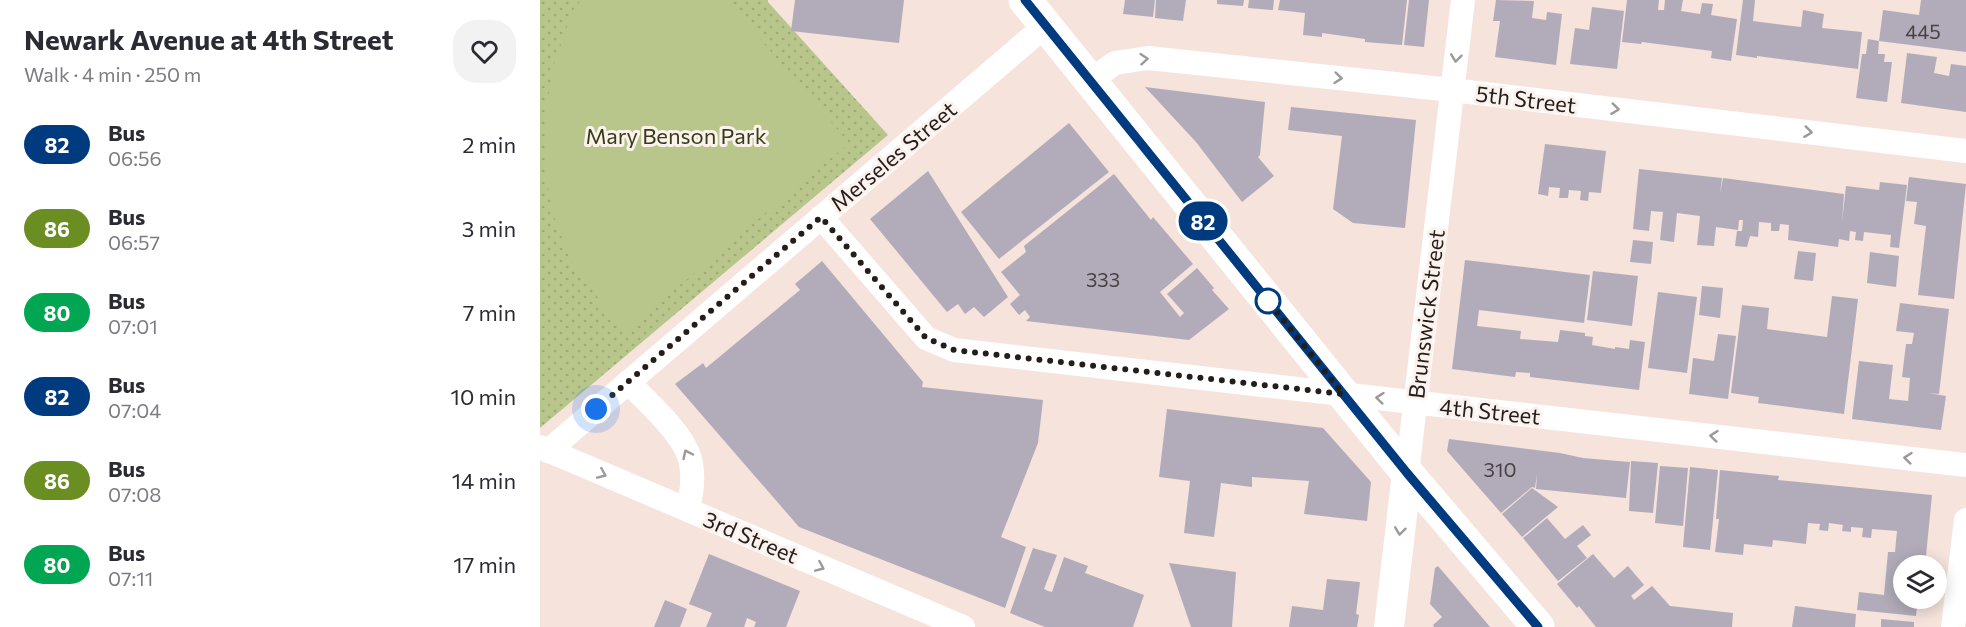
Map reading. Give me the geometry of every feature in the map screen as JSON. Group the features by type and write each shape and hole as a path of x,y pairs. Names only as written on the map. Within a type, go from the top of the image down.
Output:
{"main road":[{"path":"1025,0 1407,473 1538,627"}],"street":[{"name":"Brunswick Street","path":"1389,627 1463,0"},
{"name":"Merseles Street","path":"544,449 628,382 1046,25"},
{"name":"5th Street","path":"1091,80 1115,63 1148,58 1452,90 1966,151"},
{"name":"4th Street","path":"821,217 926,338 954,350 1966,465"},
{"path":"628,382 680,438 691,461 693,481 688,510"},
{"name":"3rd Street","path":"544,449 954,625"},
{"path":"1953,627 1966,520"}],"green space":[{"name":"Mary Benson Park","path":"540,0 768,0 888,135 540,428"},
{"name":"Mary Benson Park","path":"581,0 727,0 849,143 623,333 569,257 553,214 545,170 545,115 554,64 573,10"}],"building":[{"path":"795,0 904,0 899,43 791,31"},
{"path":"1125,0 1155,0 1153,17 1123,14"},
{"path":"1156,0 1186,0 1183,21 1155,18"},
{"path":"1217,0 1244,0 1243,6 1217,4"},
{"path":"1249,0 1274,0 1273,10 1248,8"},
{"path":"1280,0 1407,0 1402,45 1365,42 1365,39 1322,33 1322,37 1303,35 1305,13 1278,10"},
{"path":"1409,0 1429,0 1424,47 1404,45"},
{"path":"1496,0 1534,1 1532,18 1546,20 1547,12 1562,14 1556,65 1495,57 1500,21 1493,21"},
{"path":"1627,0 1659,0 1658,10 1664,10 1665,0 1683,0 1681,11 1700,14 1702,3 1713,4 1711,15 1737,19 1731,61 1711,58 1712,51 1642,42 1641,44 1622,42"},
{"path":"1743,0 1755,0 1753,21 1801,27 1803,10 1824,14 1822,28 1862,32 1858,69 1736,55"},
{"path":"1921,0 1966,0 1966,52 1879,41 1883,10 1919,15"},
{"path":"1592,7 1624,11 1617,69 1570,64 1575,28 1589,30"},
{"path":"1868,39 1879,41 1878,54 1885,54 1884,62 1892,62 1887,102 1856,98 1862,54 1866,54"},
{"path":"1907,53 1937,57 1934,73 1949,76 1951,64 1966,66 1966,112 1901,103"},
{"path":"1145,87 1265,102 1258,157 1274,176 1242,202 1196,142"},
{"path":"1291,107 1416,120 1405,228 1353,223 1333,209 1342,136 1288,130"},
{"path":"1069,123 1109,172 999,259 961,212"},
{"path":"1545,144 1606,151 1601,193 1589,192 1588,201 1580,200 1581,191 1569,190 1568,198 1559,198 1560,188 1549,187 1548,196 1538,194"},
{"path":"1639,169 1722,178 1720,194 1723,178 1844,194 1842,222 1846,186 1879,190 1880,182 1907,185 1899,248 1890,247 1891,235 1864,232 1863,241 1855,240 1856,232 1850,231 1849,241 1839,239 1838,247 1788,240 1789,225 1780,224 1779,231 1771,231 1771,223 1759,222 1758,237 1750,236 1747,247 1735,246 1737,231 1742,231 1743,220 1739,220 1738,230 1716,227 1714,246 1697,245 1700,216 1677,213 1674,242 1660,240 1663,212 1651,211 1649,231 1633,229"},
{"path":"928,171 1008,297 984,317 974,307 965,314 958,304 947,312 870,219"},
{"path":"1114,174 1151,220 1153,217 1193,264 1160,292 1180,317 1184,313 1167,294 1197,268 1229,309 1189,340 1026,321 1030,317 1025,310 1019,315 1010,304 1020,295 1001,272 1026,252 1024,246"},
{"path":"1909,177 1966,184 1954,299 1918,295 1926,226 1914,224 1917,202 1906,201"},
{"path":"1633,240 1653,242 1651,264 1630,262"},
{"path":"1798,251 1816,253 1813,281 1794,279"},
{"path":"1870,252 1899,256 1896,287 1867,283"},
{"path":"1465,260 1590,275 1584,323 1479,310 1477,326 1521,331 1520,339 1558,342 1560,330 1585,333 1585,336 1593,337 1592,345 1615,349 1615,347 1629,349 1630,340 1645,342 1639,390 1530,377 1530,373 1516,372 1515,377 1452,369"},
{"path":"822,261 923,382 922,387 1043,400 1038,443 1001,537 1026,547 1005,608 799,527 675,384 703,363 706,368 800,290 795,284"},
{"path":"1593,271 1638,276 1632,326 1587,320"},
{"path":"1702,286 1723,288 1720,318 1699,315"},
{"path":"1658,292 1697,297 1687,373 1648,368"},
{"path":"1832,296 1858,299 1844,414 1758,403 1759,397 1731,393 1742,305 1769,308 1767,329 1827,337"},
{"path":"1900,303 1949,309 1939,394 1928,393 1946,396 1941,430 1852,419 1859,361 1893,365 1889,399 1908,401 1910,378 1902,377 1906,344 1912,344 1914,333 1896,331"},
{"path":"1718,334 1736,336 1728,399 1689,394 1693,358 1714,361"},
{"path":"1167,409 1323,428 1371,482 1367,521 1304,514 1309,481 1252,477 1252,487 1221,483 1214,537 1184,533 1190,481 1159,477"},
{"path":"1449,439 1583,458 1630,462 1626,498 1536,489 1537,474 1535,488 1532,487 1501,513 1447,451"},
{"path":"1631,461 1658,463 1653,513 1629,511"},
{"path":"1660,466 1688,468 1683,526 1655,523"},
{"path":"1690,467 1718,470 1710,550 1683,547"},
{"path":"1720,470 1779,476 1778,480 1932,495 1926,555 1893,555 1893,609 1917,609 1916,616 1857,610 1859,592 1884,595 1888,552 1895,552 1897,531 1872,529 1871,538 1862,537 1863,528 1851,527 1851,532 1842,531 1843,525 1829,523 1828,531 1819,530 1820,524 1808,523 1806,544 1773,540 1772,547 1744,544 1743,555 1715,552 1719,519 1716,519"},
{"path":"1532,488 1558,507 1522,537 1502,514"},
{"path":"1547,518 1565,539 1583,525 1591,535 1577,546 1587,558 1558,581 1523,538"},
{"path":"1033,548 1057,555 1044,589 1048,591 1052,592 1064,557 1088,566 1085,573 1144,595 1133,627 1045,627 1010,613"},
{"path":"709,554 800,591 786,627 754,627 756,622 747,618 744,627 706,627 712,613 689,604"},
{"path":"1593,554 1614,578 1628,566 1644,585 1631,596 1634,600 1652,586 1670,606 1733,613 1732,627 1596,627 1557,584"},
{"path":"1169,563 1236,572 1232,627 1191,627"},
{"path":"1438,566 1490,627 1434,627 1433,625 1442,617 1430,604 1435,568"},
{"path":"1327,579 1360,582 1356,614 1359,615 1357,627 1289,627 1292,606 1323,610"},
{"path":"665,600 687,609 680,627 654,627"},
{"path":"1795,606 1856,614 1855,627 1792,627"},
{"path":"1881,619 1914,622 1914,627 1881,627"}],"bus line":[{"name":"82","path":"1025,0 1407,473 1538,627"}],"route":[{"path":"596,409 821,217 926,338 954,350 1343,394 1268,301"}]}
